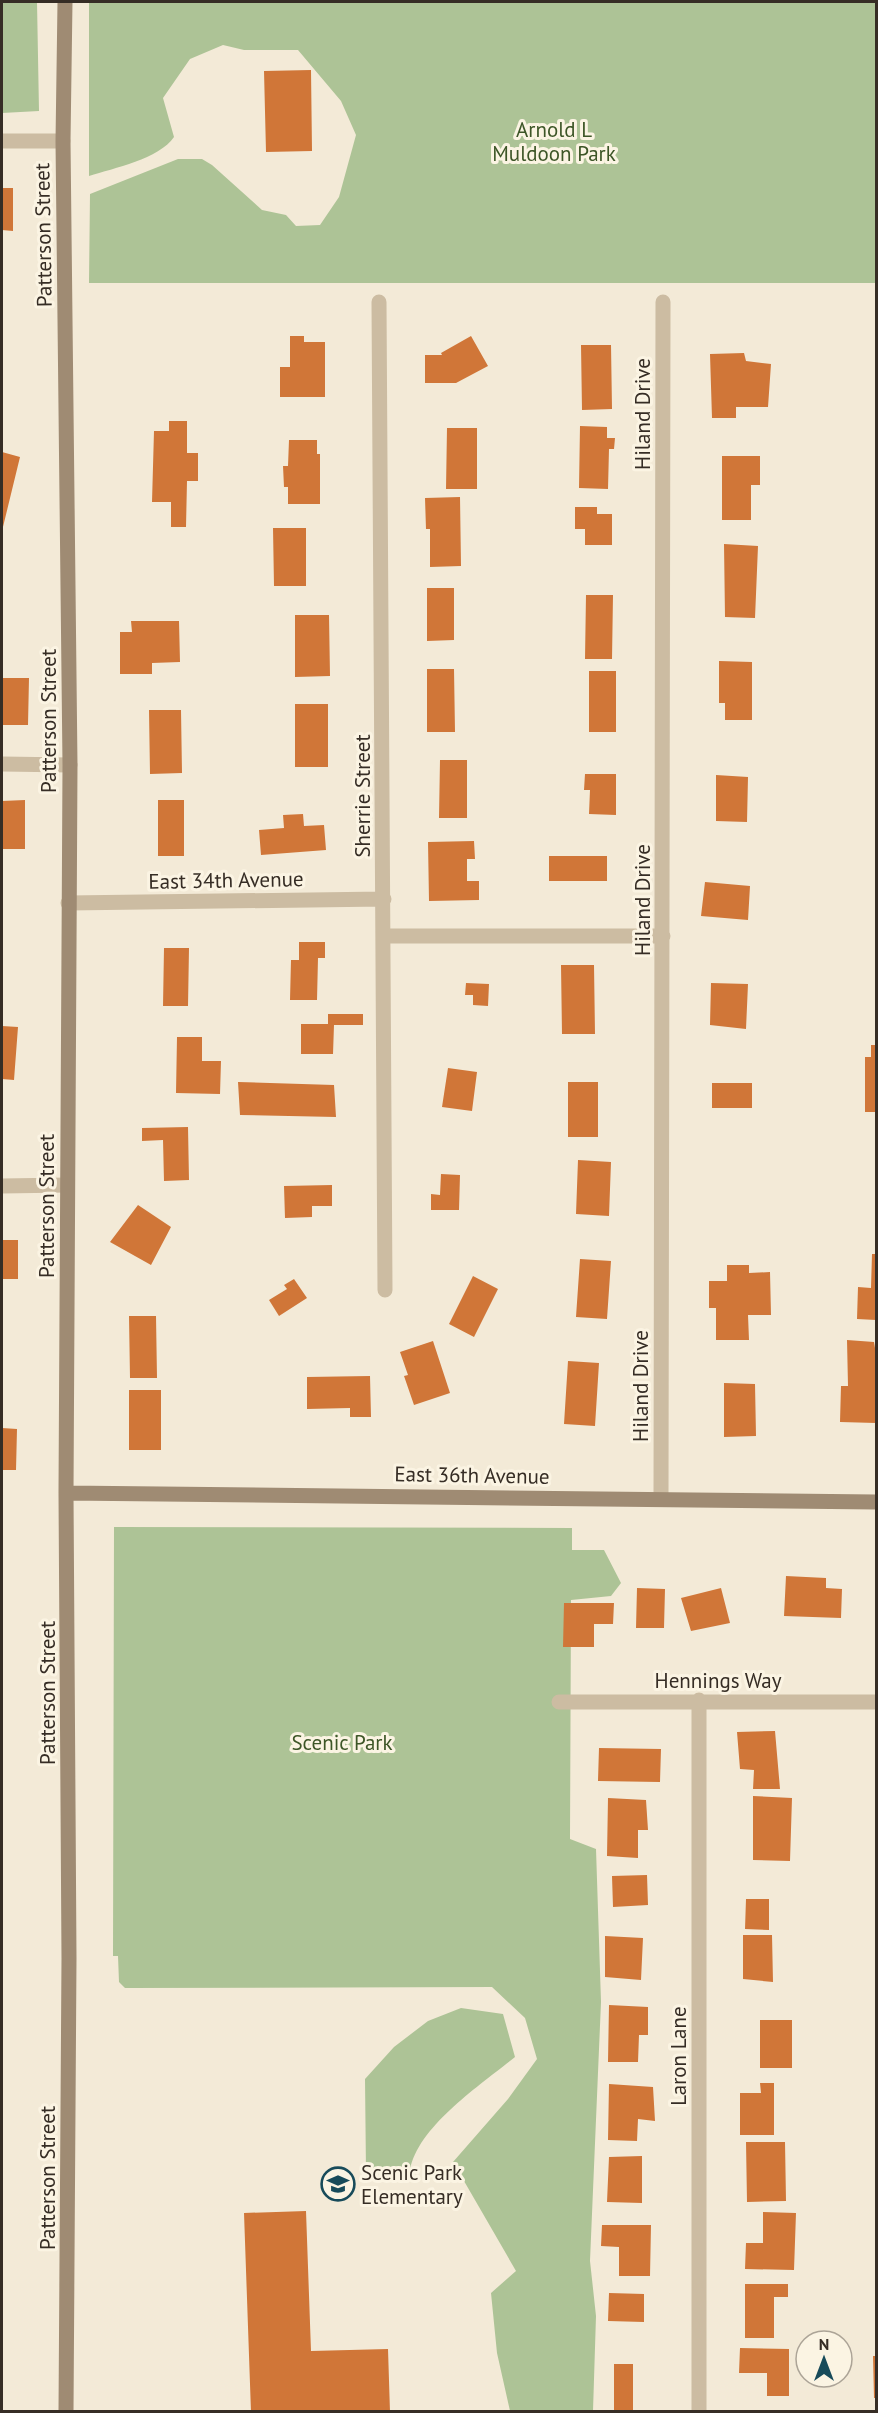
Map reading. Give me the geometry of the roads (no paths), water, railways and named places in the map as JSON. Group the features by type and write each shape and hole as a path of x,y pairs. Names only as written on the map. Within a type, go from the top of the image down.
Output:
{"street":[{"name":"Patterson Street","path":"65,2 63,141 70,765 66,1493 69,1970 66,2412"},
{"path":"2,141 63,141"},
{"name":"Sherrie Street","path":"380,302 385,1290"},
{"name":"Hiland Drive","path":"661,1499 663,302"},
{"path":"2,765 70,765"},
{"name":"East 34th Avenue","path":"68,903 384,899"},
{"path":"383,936 663,936"},
{"path":"2,1186 67,1185"},
{"name":"East 36th Avenue","path":"66,1493 876,1502"},
{"name":"Hennings Way","path":"559,1702 699,1700 876,1702"},
{"name":"Laron Lane","path":"699,1700 699,2412"}],"place":[{"name":"Scenic Park Elementary","path":"338,2184"}],"park label":[{"name":"Arnold L Muldoon Park","path":"554,141"},
{"name":"Scenic Park","path":"342,1742"}]}
